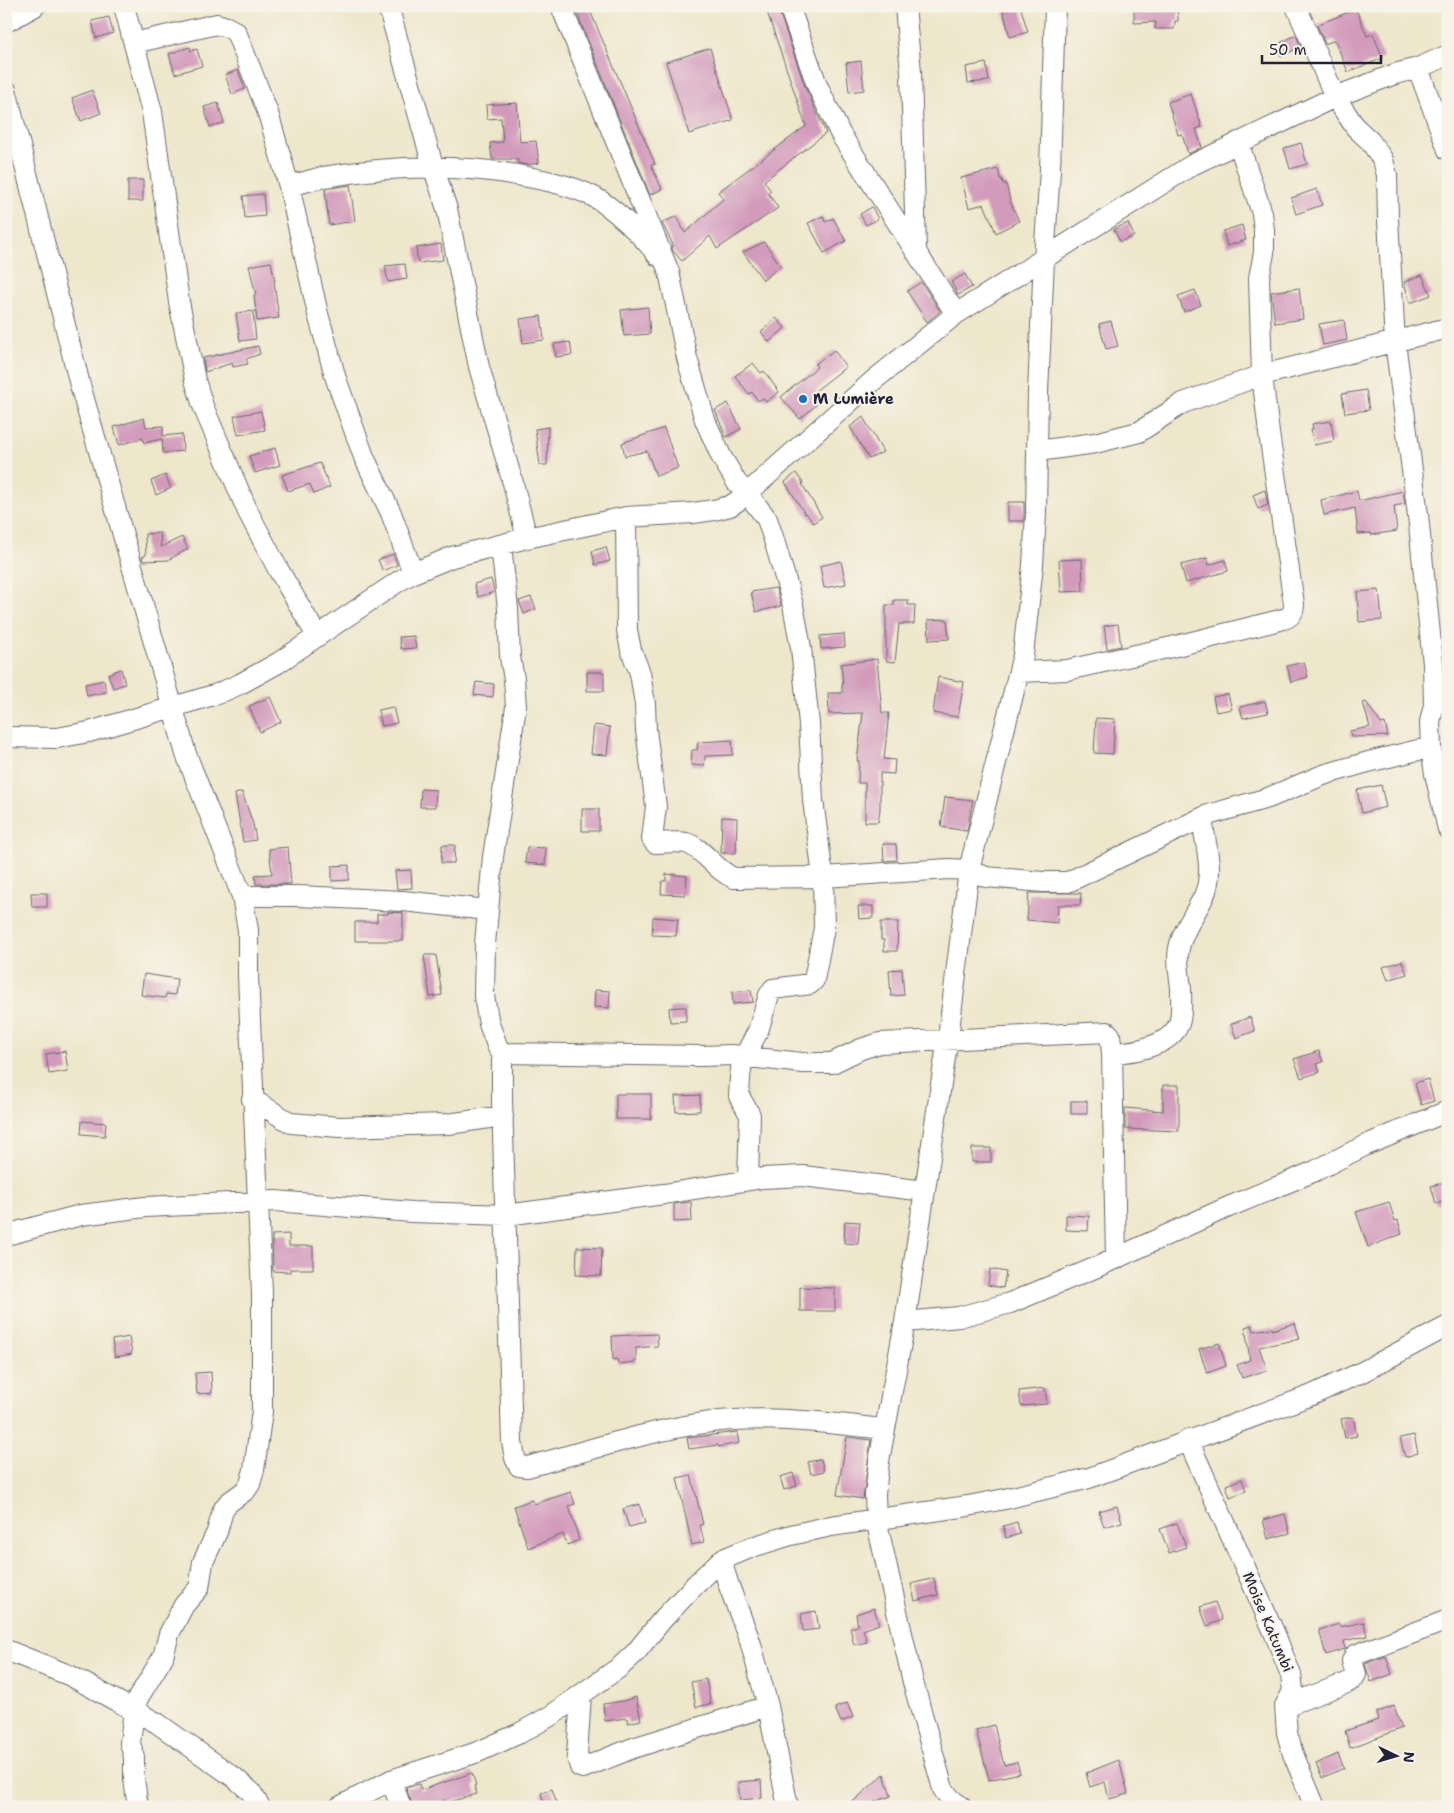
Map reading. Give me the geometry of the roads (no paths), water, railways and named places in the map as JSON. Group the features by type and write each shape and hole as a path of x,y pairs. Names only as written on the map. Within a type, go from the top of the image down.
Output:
{"street":[{"path":"6,22 35,6"},
{"path":"124,6 152,112 180,311 194,380 203,406 248,512 278,569 317,636"},
{"path":"388,6 447,209 479,367 527,538"},
{"path":"561,6 669,272 687,358 705,420 720,456 737,483 767,519 794,614 801,648 809,724 813,800 823,877 824,928 814,980 810,984 773,989 768,995 758,1031 742,1061 739,1096 750,1115 748,1180"},
{"path":"789,6 817,85 841,134 956,314"},
{"path":"905,6 911,72 916,249"},
{"path":"961,1807 943,1789 913,1682 876,1519 876,1486 905,1322 925,1191 948,1038 969,870 1024,655 1033,565 1038,450 1038,392 1050,170 1055,6"},
{"path":"1296,6 1336,97 1356,128 1370,141 1383,160 1387,175 1395,342 1418,515 1433,664 1441,702 1430,722 1431,747 1448,830"},
{"path":"134,43 217,24 228,27 236,32 268,113 289,186 318,314 336,379 364,457 392,513 414,573"},
{"path":"6,737 49,738 89,732 217,694 240,684 278,663 414,573 452,557 527,538 626,517 694,513 730,506 874,380 956,314 1192,165 1336,97 1395,74 1418,68 1448,55"},
{"path":"1418,68 1448,150"},
{"path":"6,90 9,113 80,385 186,754 242,896 248,930 252,1099 262,1293 262,1411 254,1470 250,1484 246,1490 228,1503 223,1510 217,1532 203,1562 199,1588 184,1605 169,1634 162,1657 138,1698 134,1710 130,1743 134,1757 134,1779 138,1807"},
{"path":"1019,672 1076,668 1262,625 1286,618 1292,614 1294,604 1262,375 1259,278 1264,253 1264,230 1262,213 1238,142"},
{"path":"289,186 336,175 433,166 506,172 551,182 578,190 596,198 650,245 669,272"},
{"path":"1038,450 1095,443 1139,432 1183,403 1262,375 1448,328"},
{"path":"626,517 627,630 631,650 640,673 645,704 646,730 656,806 652,839 655,843 686,843 695,848 724,874 734,878 823,877 921,870 969,870 986,877 1043,882 1068,882 1202,818 1268,798 1322,775 1431,747"},
{"path":"502,545 510,657 516,707 493,857 488,910 484,996 486,1011 498,1048 502,1053 746,1056 802,1063 832,1063 861,1049 880,1043 948,1038 1107,1032 1110,1035 1112,1053 1116,1258"},
{"path":"1112,1053 1128,1052 1156,1044 1172,1033 1180,1020 1180,989 1177,961 1179,948 1204,894 1210,868 1202,818"},
{"path":"242,896 298,896 403,901 488,910"},
{"path":"506,1054 502,1060 512,1442 515,1458 519,1466 527,1467 638,1437 712,1422 761,1419 790,1420 885,1429"},
{"path":"252,1099 291,1123 339,1127 448,1124 503,1116"},
{"path":"905,1322 959,1318 1010,1303 1315,1171 1364,1146 1448,1111"},
{"path":"6,1235 82,1214 146,1207 300,1202 412,1212 506,1214 664,1194 748,1180 803,1176 925,1191"},
{"path":"339,1807 391,1780 478,1752 520,1733 552,1715 620,1667 636,1652 695,1584 721,1560 752,1547 791,1535 831,1526 968,1506 1089,1478 1312,1394 1362,1372 1448,1326"},
{"name":"Moise Katumbi","path":"1188,1440 1291,1674 1293,1692 1285,1706 1287,1733 1293,1754 1315,1807"},
{"path":"721,1560 750,1641 768,1706 788,1807"},
{"path":"1285,1706 1347,1683 1353,1679 1356,1674 1352,1660 1355,1655 1448,1620"},
{"path":"6,1650 71,1676 157,1723 235,1778 251,1792 260,1807"},
{"path":"581,1695 577,1756 580,1766 584,1768 634,1748 768,1706"},
{"path":"391,1780 401,1807"}],"place":[{"name":"M Lumière","path":"803,399"}]}
